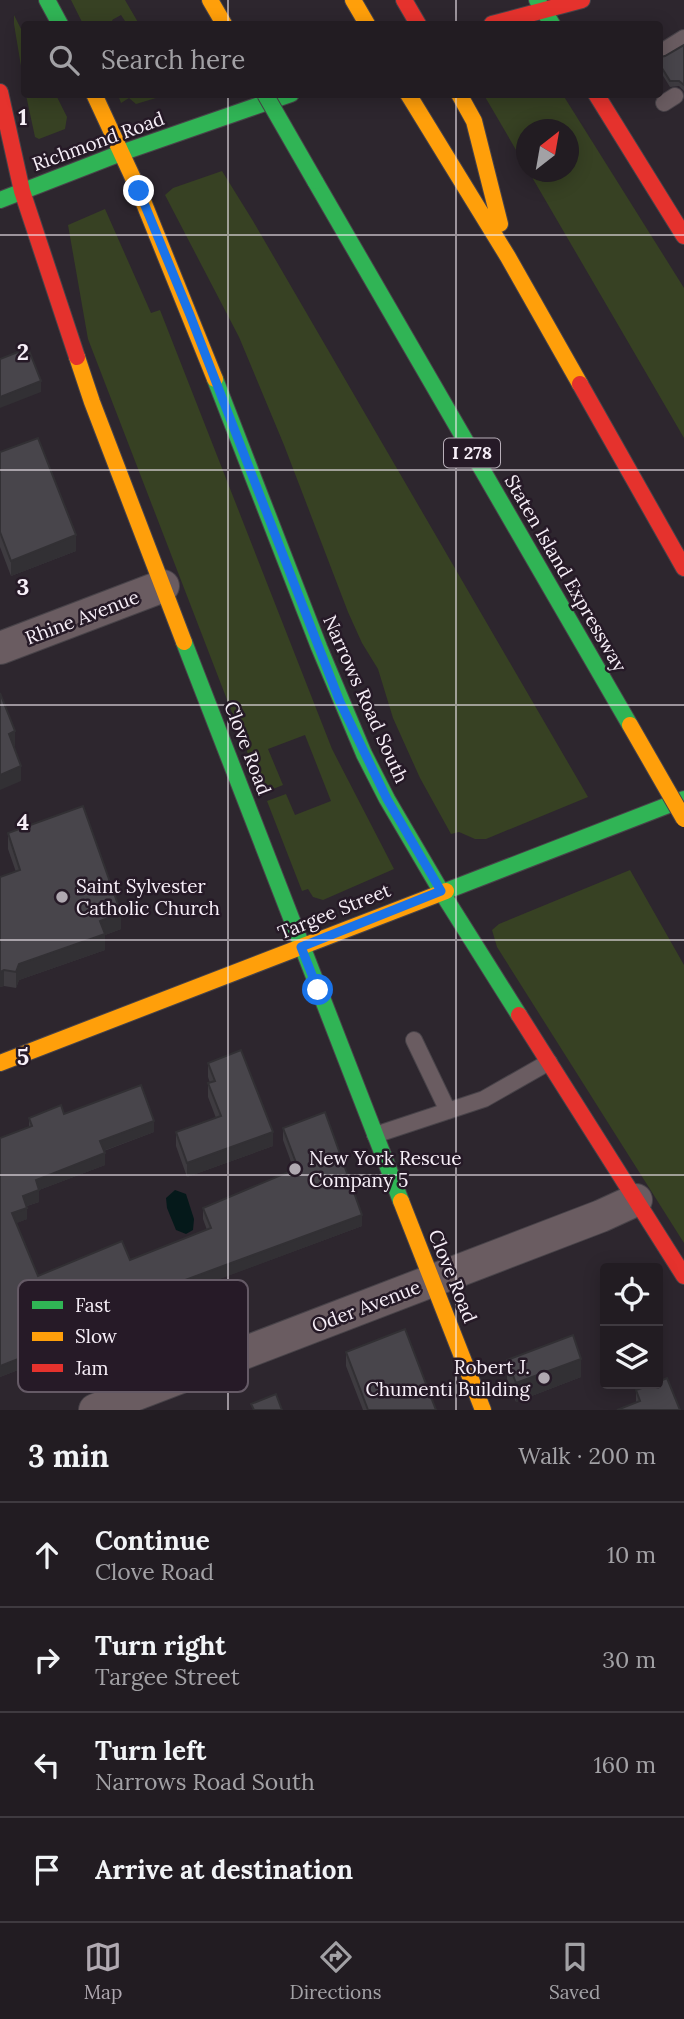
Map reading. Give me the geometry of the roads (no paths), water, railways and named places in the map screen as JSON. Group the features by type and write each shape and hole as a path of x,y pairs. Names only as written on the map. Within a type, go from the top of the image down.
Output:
{"main road":[{"path":"47,0 58,21"},
{"path":"210,0 223,21"},
{"path":"353,0 365,21"},
{"path":"404,0 416,21"},
{"path":"500,21 540,5 582,0"},
{"path":"540,5 550,21"},
{"name":"Clove Road","path":"0,92 22,191 92,402 301,947 484,1410"},
{"name":"Narrows Road South","path":"96,98 190,315 340,702 387,799 441,891 684,1276"},
{"name":"Staten Island Expressway","path":"267,98 684,819"},
{"name":"Richmond Road","path":"0,200 121,153 279,98"},
{"path":"410,98 508,257 684,568"},
{"path":"461,98 474,121 508,257"},
{"path":"598,98 684,236"},
{"name":"Targee Street","path":"0,1063 684,799"}],"street":[{"name":"Rhine Avenue","path":"0,648 163,586"},
{"name":"Oder Avenue","path":"248,1352 601,1216 636,1200"},
{"name":"Oder Avenue","path":"95,1410 142,1392"}],"lane":[{"path":"663,51 684,38"},
{"path":"414,1040 448,1111"},
{"path":"375,1135 484,1099 549,1062"}],"place":[{"name":"Saint Sylvester Catholic Church","path":"62,897"},
{"name":"New York Rescue Company 5","path":"295,1169"},
{"name":"Robert J. Chumenti Building","path":"544,1378"}]}
